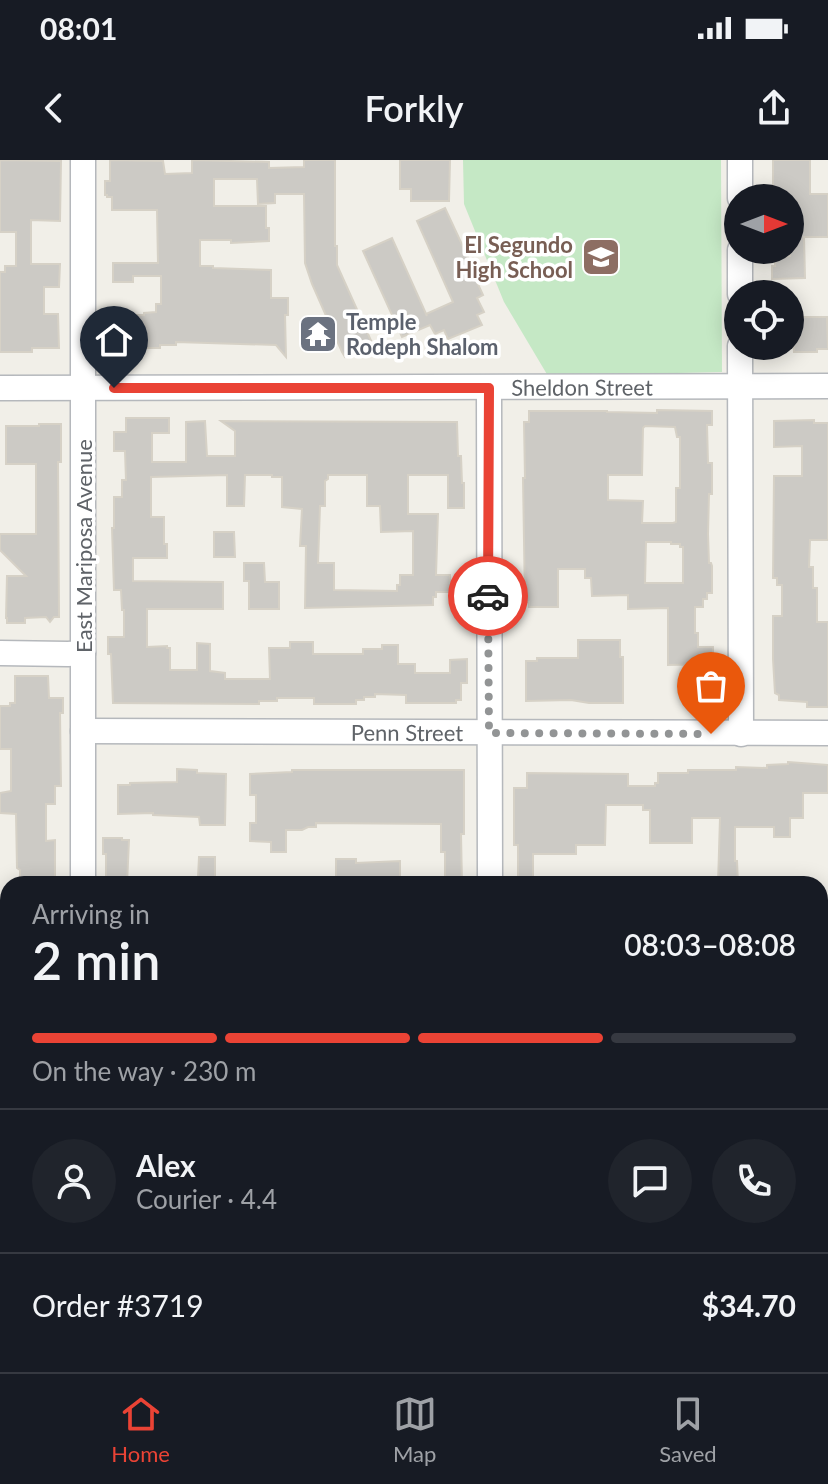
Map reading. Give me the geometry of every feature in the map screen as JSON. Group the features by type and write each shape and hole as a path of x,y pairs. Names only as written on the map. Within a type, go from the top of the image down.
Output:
{"street":[{"name":"East Mariposa Avenue","path":"83,160 83,876"},
{"path":"740,160 740,184"},
{"path":"740,360 741,734"},
{"name":"Sheldon Street","path":"0,388 828,386"},
{"path":"489,388 490,876"},
{"path":"0,653 83,653"},
{"name":"Penn Street","path":"83,731 828,733"}],"green space":[{"name":"El Segundo High School","path":"463,160 721,160 722,372 548,376 504,302 464,204"}],"building":[{"path":"0,160 61,161 60,221 31,220 31,264 60,264 59,287 44,287 44,314 58,314 59,348 0,352 0,272 5,272 5,266 16,266 16,232 0,232"},
{"path":"110,160 163,161 165,174 192,173 192,160 269,162 269,168 304,167 304,160 335,160 337,265 373,345 345,357 342,352 305,263 304,194 275,194 275,203 258,204 257,179 214,179 214,206 266,206 269,241 231,243 231,240 200,240 200,266 271,270 271,298 288,298 288,315 285,315 286,357 276,345 176,342 176,345 160,345 160,348 138,348 138,353 108,348 108,315 118,312 123,315 144,315 156,312 156,304 161,304 161,276 133,276 133,282 113,282 113,263 158,263 157,210 112,210 112,197 105,195 105,181 110,181"},
{"path":"400,160 450,160 449,201 411,201 411,189 400,189"},
{"path":"773,160 810,160 810,194 828,194 828,237 804,237 804,184 773,184"},
{"path":"445,208 479,281 483,295 477,298 484,312 477,315 482,325 448,339 444,330 435,334 430,325 402,337 363,251 392,238 426,314 453,302 417,221"},
{"path":"804,237 805,278 772,279 772,266 804,264"},
{"path":"804,317 827,317 828,349 817,349 817,352 804,352"},
{"path":"657,410 712,411 712,425 707,425 708,463 712,463 708,534 712,593 707,593 707,599 703,599 703,607 695,607 695,633 698,633 698,647 713,647 713,664 668,665 668,608 628,609 628,595 592,596 591,578 585,578 585,569 558,569 558,607 529,607 529,602 525,602 524,422 529,422 529,411 657,413","holes":["645,426 675,427 677,437 680,437 680,488 676,488 676,522 673,523 642,523 643,501 608,500 608,475 642,475","646,542 671,542 683,547 683,583 645,583"]},
{"path":"126,418 169,418 169,433 152,433 152,462 186,462 186,422 205,421 207,456 235,456 235,431 221,421 457,422 464,508 448,508 448,475 408,475 408,514 438,514 436,575 450,575 451,592 436,592 433,605 305,608 306,546 300,546 302,509 282,507 282,477 272,475 245,475 244,506 227,506 227,475 151,477 151,517 164,517 167,558 133,558 133,581 223,582 223,609 147,609 147,647 170,648 170,670 197,670 197,643 210,644 210,671 225,673 225,679 270,679 269,648 290,648 290,642 313,642 313,654 363,654 363,649 398,645 398,664 415,664 415,673 450,673 450,660 467,659 467,683 461,683 461,700 456,700 456,703 406,703 406,695 375,694 375,697 356,700 356,704 314,704 314,698 277,698 277,701 259,701 259,704 113,703 108,637 124,637 124,610 121,590 114,590 112,528 114,497 122,497 122,480 126,480 125,451 114,451 114,432 126,432","holes":["328,475 367,475 367,506 380,506 381,532 413,531 413,575 400,575 397,591 334,590 334,563 318,563 320,506 325,506 325,481"]},
{"path":"814,420 814,423 828,423 828,540 810,540 809,567 813,567 813,588 817,588 817,622 828,622 828,707 807,707 807,702 779,700 779,695 775,693 773,659 773,616 782,616 782,585 777,585 777,578 773,578 774,476 802,476 802,446 774,447 774,421"},
{"path":"61,424 61,462 58,462 59,617 54,617 50,622 46,617 25,618 25,623 7,623 7,576 26,576 0,550 0,534 36,534 36,464 6,464 6,426"},
{"path":"214,532 234,532 235,557 214,557"},
{"path":"244,563 264,563 265,582 279,582 279,609 249,609 249,581 244,581"},
{"path":"578,640 620,640 623,703 526,701 526,661 578,658"},
{"path":"15,676 48,676 49,698 63,698 63,713 60,713 61,786 55,786 55,804 46,804 46,841 55,840 55,876 20,876 17,868 16,814 0,813 0,793 11,791 11,749 0,749 0,706 15,703"},
{"path":"767,765 828,765 828,793 803,793 803,818 790,818 790,837 774,837 774,827 735,827 738,876 718,876 720,818 692,818 692,843 650,843 650,810 643,810 643,805 606,805 605,845 576,845 576,854 533,854 533,876 518,876 518,845 514,845 514,788 527,788 527,773 628,774 628,786 655,786 658,773 736,770 736,767 767,768"},
{"path":"177,769 226,774 225,825 200,825 199,817 118,814 118,785 177,782"},
{"path":"464,770 462,876 445,876 441,824 316,823 316,827 286,830 286,852 271,852 271,842 250,841 250,823 256,823 256,795 250,795 250,774"},
{"path":"103,838 129,840 127,876 106,876 106,854 103,854"},
{"path":"199,857 215,857 215,876 198,876"},
{"path":"336,859 356,859 356,863 400,861 400,876 336,876"}],"way so far":[{"path":"488,596 489,733 711,734"}],"place":[{"name":"El Segundo High School","path":"601,257"},
{"name":"Temple Rodeph Shalom","path":"318,334"}],"route":[{"path":"114,388 489,388 488,596"}]}
